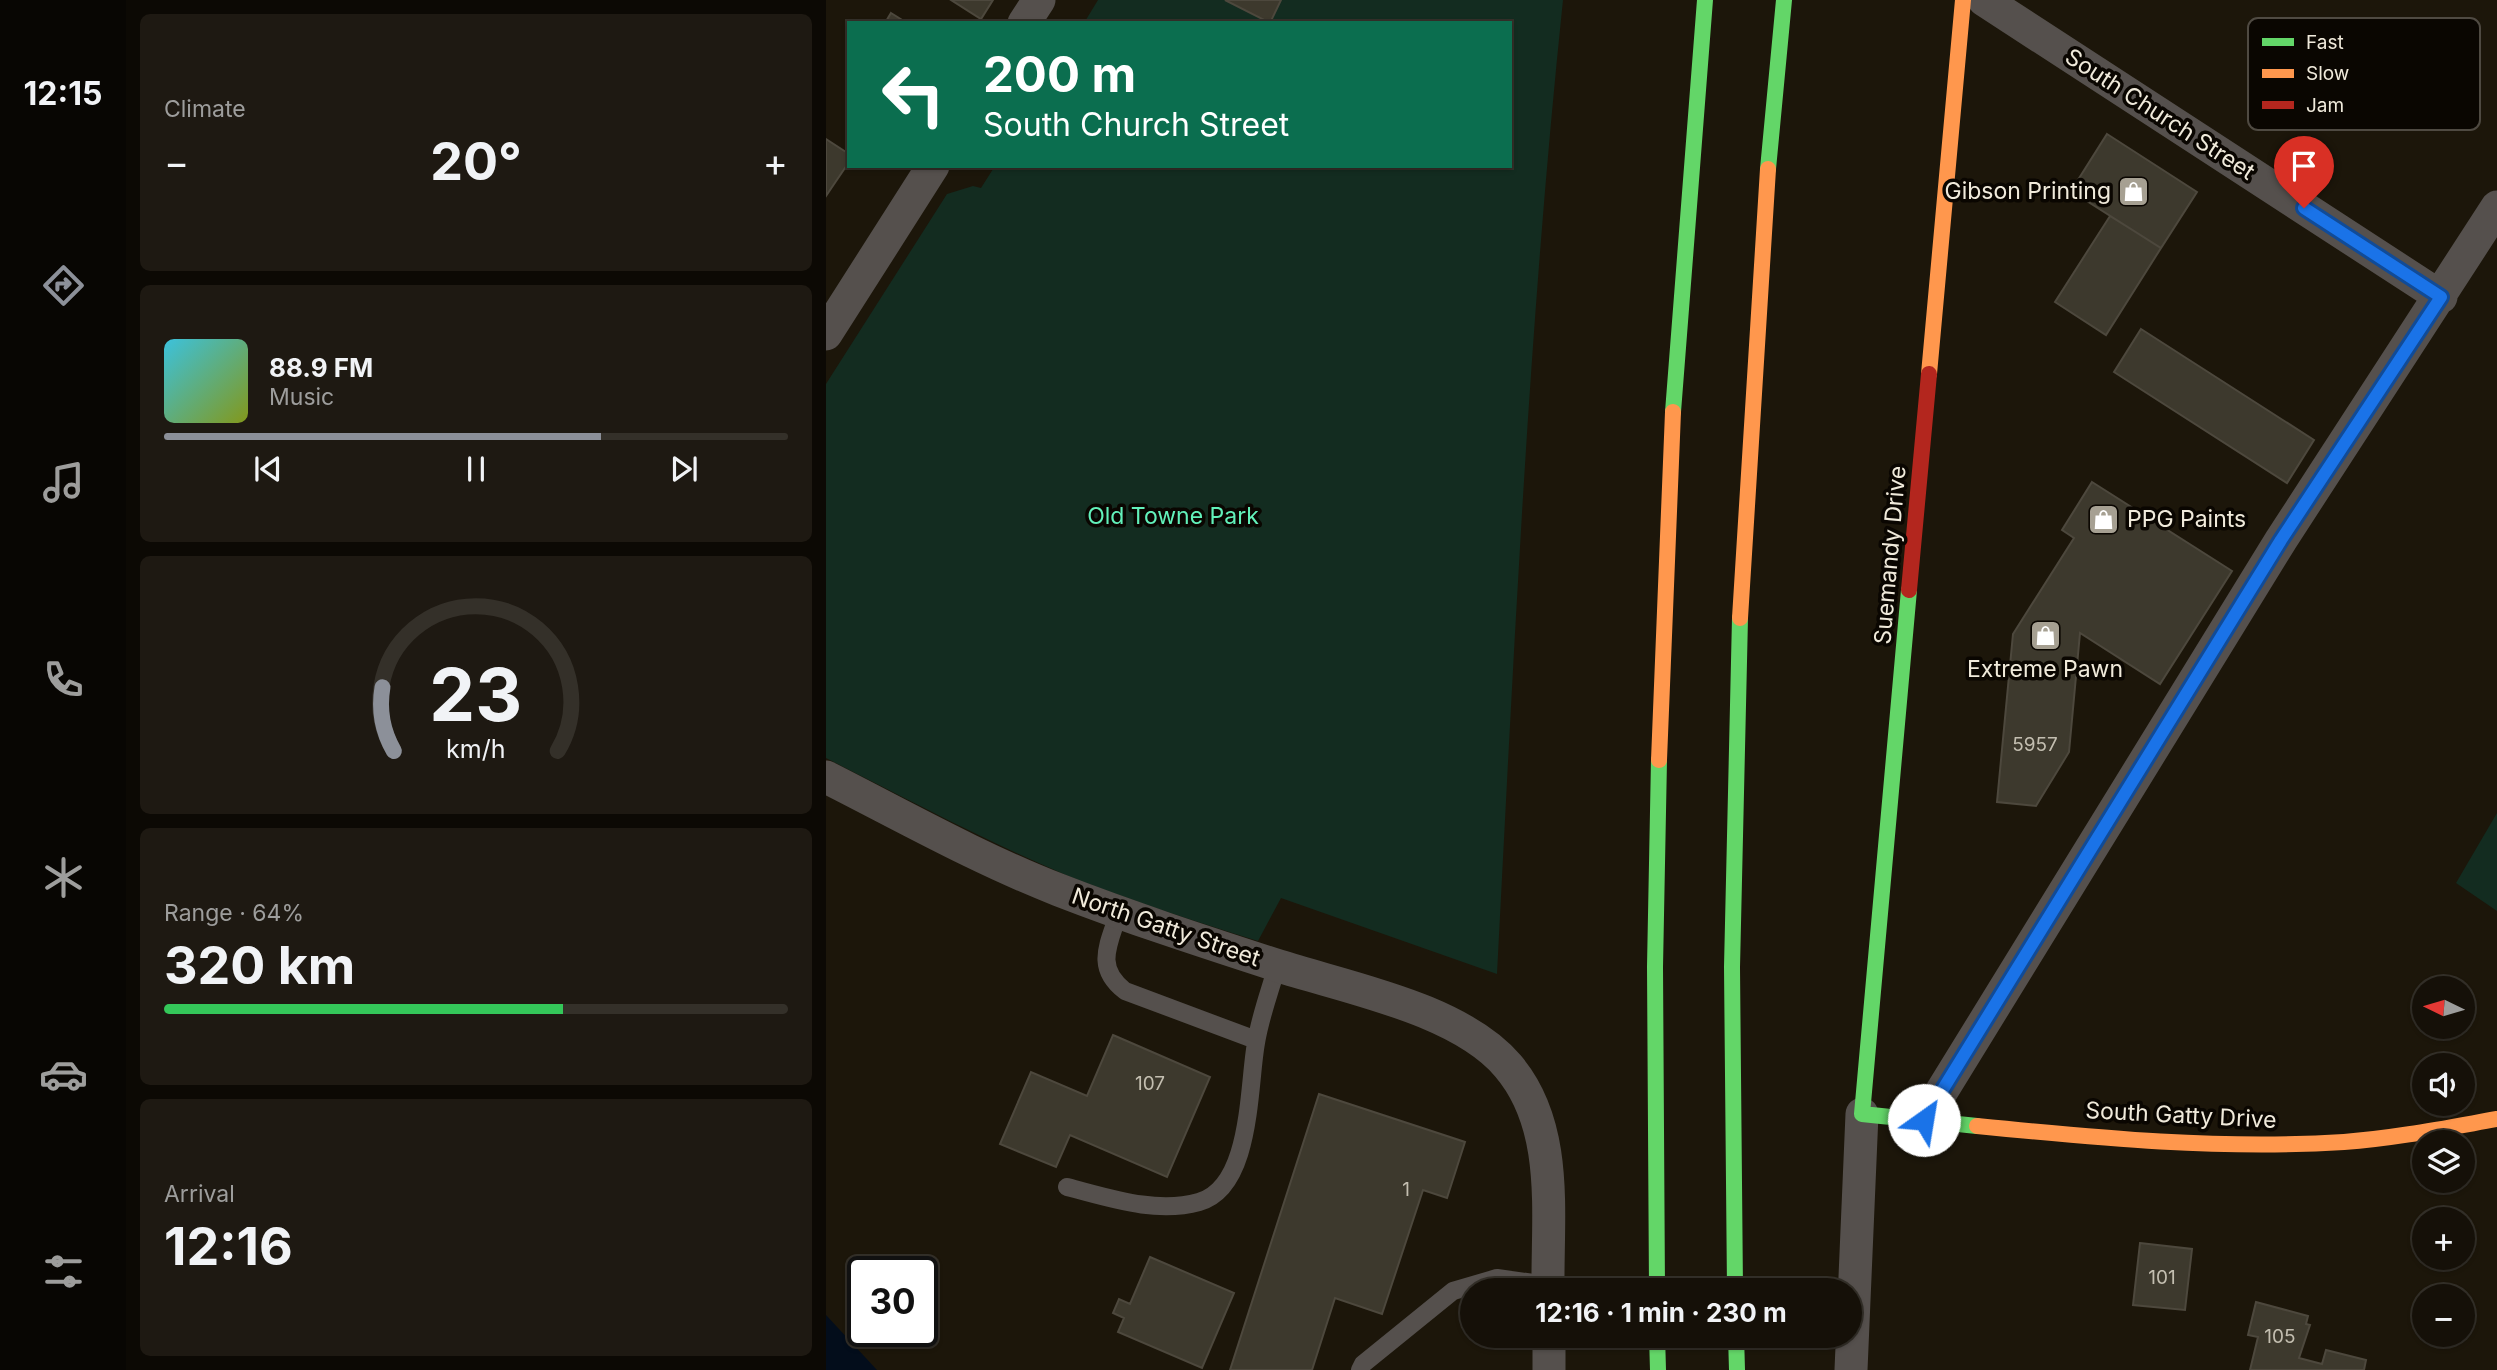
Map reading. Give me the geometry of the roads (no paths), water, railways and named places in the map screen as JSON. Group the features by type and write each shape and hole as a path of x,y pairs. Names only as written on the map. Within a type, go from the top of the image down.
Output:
{"main road":[{"path":"1657,1278 1655,1008 1662,652 1681,284 1704,0"},
{"path":"1735,1278 1733,930 1742,602 1753,384 1784,0"},
{"name":"Suemandy Drive","path":"1862,1114 1963,0"},
{"name":"South Gatty Drive","path":"1862,1114 2223,1145 2326,1143 2404,1136 2497,1119"},
{"path":"1657,1348 1658,1370"},
{"path":"1736,1348 1737,1370"}],"street":[{"path":"1025,21 1039,0"},
{"name":"South Church Street","path":"1984,0 2441,297"},
{"path":"826,334 932,168"},
{"path":"1924,1120 2281,540 2497,207"},
{"name":"North Gatty Street","path":"826,777 1014,871 1119,912 1437,1019 1482,1042 1508,1066 1533,1104 1541,1129 1546,1157 1548,1278"},
{"path":"1851,1370 1862,1114"},
{"path":"1549,1348 1549,1370"}],"lane":[{"path":"1119,912 1106,954 1106,969 1112,981 1125,991 1256,1040"},
{"path":"1068,1188 1165,1208 1202,1201 1223,1185 1239,1159 1247,1120 1256,1040 1277,965"},
{"path":"1360,1370 1363,1364 1452,1291 1460,1289"}],"water":[{"path":"826,1315 847,1338 847,1347 856,1347 877,1370 826,1370"}],"place":[{"name":"Gibson Printing","path":"2134,191"},
{"name":"PPG Paints","path":"2104,519"},
{"name":"Extreme Pawn","path":"2045,635"}],"park label":[{"name":"Old Towne Park","path":"1173,516"}]}
